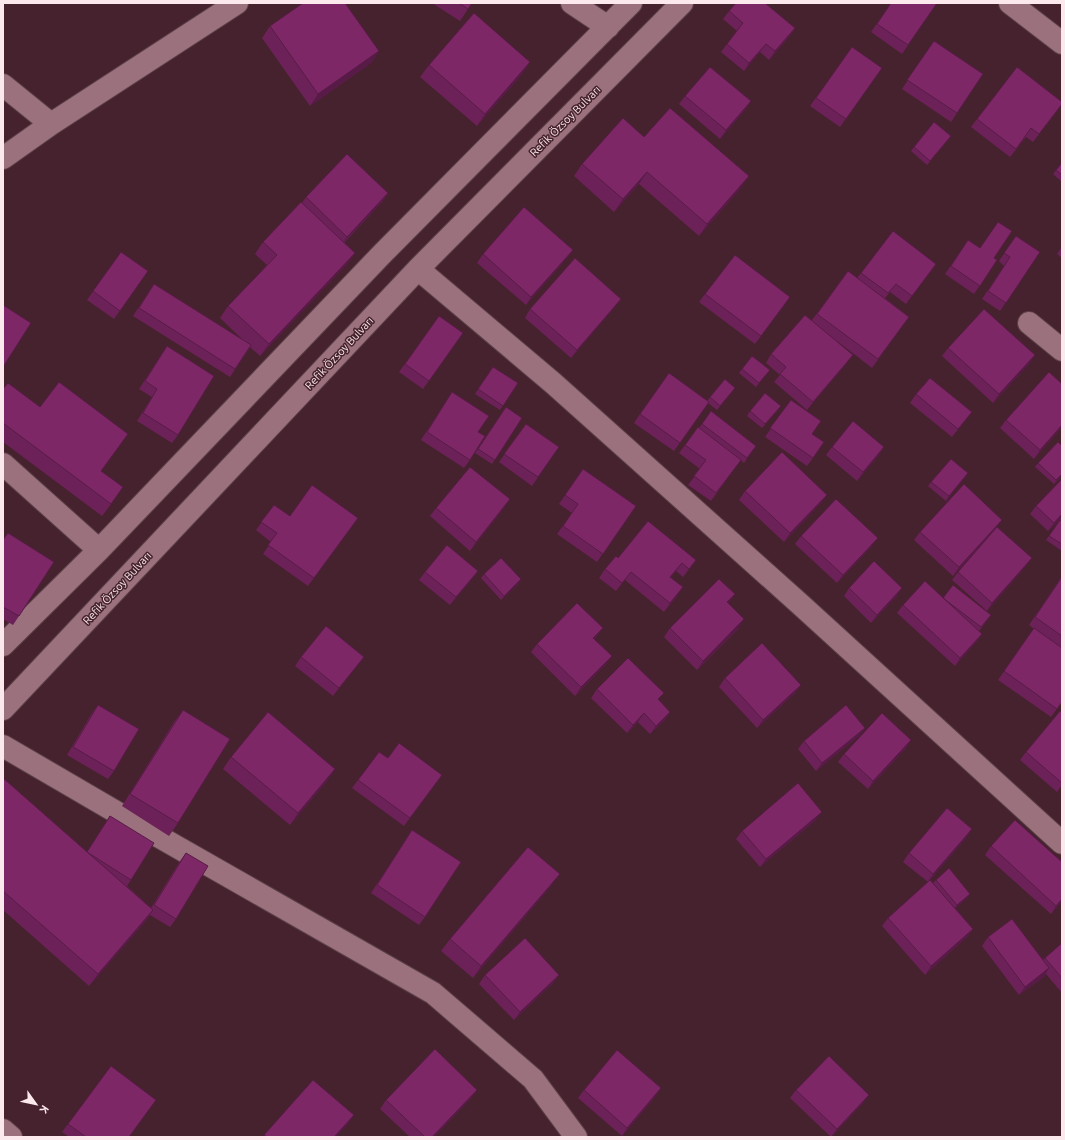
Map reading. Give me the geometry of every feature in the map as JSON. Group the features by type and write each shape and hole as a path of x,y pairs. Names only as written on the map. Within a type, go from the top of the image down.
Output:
{"street":[{"path":"3,158 51,124 237,3"},
{"path":"572,3 608,27"},
{"path":"3,644 99,550 383,253 631,3"},
{"name":"Refik Özsoy Bulvarı","path":"3,709 418,269 682,3"},
{"path":"1010,3 1062,43"},
{"path":"3,84 51,124"},
{"path":"418,269 553,383 1062,843"},
{"path":"1029,323 1062,350"},
{"path":"3,464 99,550"},
{"path":"3,746 134,823 433,992 533,1079 576,1137"},
{"path":"3,1130 11,1137"}],"building":[{"path":"303,3 345,3 379,51 318,94 270,26"},
{"path":"459,3 472,3 468,9"},
{"path":"736,3 765,3 795,28 775,51 766,44 749,63 727,44 743,23 729,11"},
{"path":"891,3 937,3 908,45 877,24"},
{"path":"474,13 530,62 485,114 429,65"},
{"path":"934,41 983,74 957,113 907,80"},
{"path":"852,47 882,68 846,119 816,98"},
{"path":"710,67 751,101 726,130 685,96"},
{"path":"1017,67 1062,102 1062,104 1039,134 1031,128 1016,149 977,119"},
{"path":"670,108 749,176 707,224 647,172 623,199 582,164 623,118 644,137"},
{"path":"934,122 951,136 930,161 914,147"},
{"path":"347,154 388,193 347,237 306,197"},
{"path":"1062,163 1062,175 1056,170"},
{"path":"301,202 355,253 269,344 228,306 277,255 263,242"},
{"path":"524,207 573,250 531,297 483,254"},
{"path":"998,222 1012,231 994,258 997,260 980,286 951,266 968,240 980,248"},
{"path":"893,231 936,264 912,296 896,284 888,293 861,273"},
{"path":"1016,236 1040,252 1006,303 988,291 1010,257 1004,253"},
{"path":"121,252 148,271 120,311 93,291"},
{"path":"735,255 790,297 761,336 705,294"},
{"path":"575,258 621,299 577,350 530,309"},
{"path":"848,271 909,317 878,359 817,314"},
{"path":"154,284 251,345 235,369 139,308"},
{"path":"3,305 31,323 3,367"},
{"path":"984,309 1035,355 999,394 948,348"},
{"path":"805,315 853,355 813,402 780,374 786,367 771,354"},
{"path":"439,316 463,333 429,381 405,364"},
{"path":"167,346 214,376 178,435 143,413 157,389 145,381"},
{"path":"752,356 770,370 759,383 742,369"},
{"path":"493,367 518,383 503,406 478,389"},
{"path":"1049,372 1062,384 1062,425 1040,450 1006,420"},
{"path":"669,373 709,402 680,443 640,414"},
{"path":"930,378 972,412 958,429 916,394"},
{"path":"725,379 735,388 720,406 710,397"},
{"path":"59,382 128,434 101,471 123,487 111,504 3,423 3,389 8,383 40,407"},
{"path":"452,392 489,416 478,432 485,436 470,460 427,432"},
{"path":"765,393 781,406 765,424 750,411"},
{"path":"791,400 821,421 812,434 824,442 813,458 770,428"},
{"path":"506,407 522,418 495,460 478,449"},
{"path":"711,411 756,446 747,458 702,424"},
{"path":"853,421 884,447 863,472 832,447"},
{"path":"526,424 559,447 538,477 504,454"},
{"path":"698,427 741,460 716,493 694,476 706,460 685,445"},
{"path":"1058,442 1062,446 1062,474 1056,480 1038,463"},
{"path":"782,452 827,495 790,533 745,491"},
{"path":"951,459 968,473 949,496 931,482"},
{"path":"470,467 510,499 476,542 436,508"},
{"path":"583,469 636,506 603,554 563,526 578,504 565,495"},
{"path":"1062,479 1062,514 1054,523 1036,506"},
{"path":"964,484 1002,520 959,567 920,532"},
{"path":"312,485 358,518 314,578 268,545 277,533 261,522 274,505 290,516"},
{"path":"836,499 878,538 843,575 801,536"},
{"path":"1060,520 1062,522 1062,544 1049,536"},
{"path":"648,521 696,560 689,569 682,563 670,577 683,587 670,603 631,572 622,583 605,569 616,556 618,558"},
{"path":"997,527 1032,558 992,603 958,572"},
{"path":"8,533 54,562 19,616 3,607 3,540"},
{"path":"447,545 478,571 456,597 425,572"},
{"path":"501,558 521,579 504,596 484,574"},
{"path":"874,561 902,588 877,615 849,588"},
{"path":"1062,577 1062,636 1035,617"},
{"path":"719,579 735,594 727,602 744,619 703,661 670,628"},
{"path":"925,581 982,634 960,658 903,605"},
{"path":"953,585 991,615 981,627 943,598"},
{"path":"577,603 603,628 593,638 612,656 581,687 537,644"},
{"path":"326,626 364,657 339,688 301,657"},
{"path":"1034,628 1062,648 1062,702 1057,709 1004,671"},
{"path":"762,643 801,685 763,720 725,678"},
{"path":"628,658 664,693 658,699 670,712 656,726 644,713 633,725 597,689"},
{"path":"98,705 139,729 114,771 73,747"},
{"path":"846,705 865,728 822,763 804,741"},
{"path":"183,710 230,739 178,823 130,794"},
{"path":"1060,711 1062,712 1062,783 1026,752"},
{"path":"268,712 335,769 298,813 231,757"},
{"path":"882,713 911,740 873,781 844,754"},
{"path":"399,743 442,775 410,818 358,780 379,752 388,758"},
{"path":"3,778 153,910 98,974 3,891"},
{"path":"798,783 822,812 766,859 742,831"},
{"path":"947,808 972,829 933,874 909,853"},
{"path":"110,816 154,843 131,880 87,852"},
{"path":"1015,820 1062,862 1062,899 1056,906 991,846"},
{"path":"412,830 461,862 425,917 377,885"},
{"path":"528,847 560,874 481,966 450,939"},
{"path":"186,853 208,866 176,919 154,905"},
{"path":"949,868 970,894 957,905 936,880"},
{"path":"930,880 973,929 931,966 888,918"},
{"path":"1012,919 1049,968 1025,987 988,937"},
{"path":"525,938 559,975 520,1012 485,975"},
{"path":"1062,943 1062,978 1045,958"},
{"path":"435,1049 477,1090 432,1137 425,1137 386,1100"},
{"path":"617,1050 661,1088 627,1128 584,1090"},
{"path":"829,1056 869,1095 837,1129 796,1090"},
{"path":"111,1066 156,1100 129,1137 86,1137 68,1124"},
{"path":"313,1080 354,1115 334,1137 267,1137 264,1135"}]}
